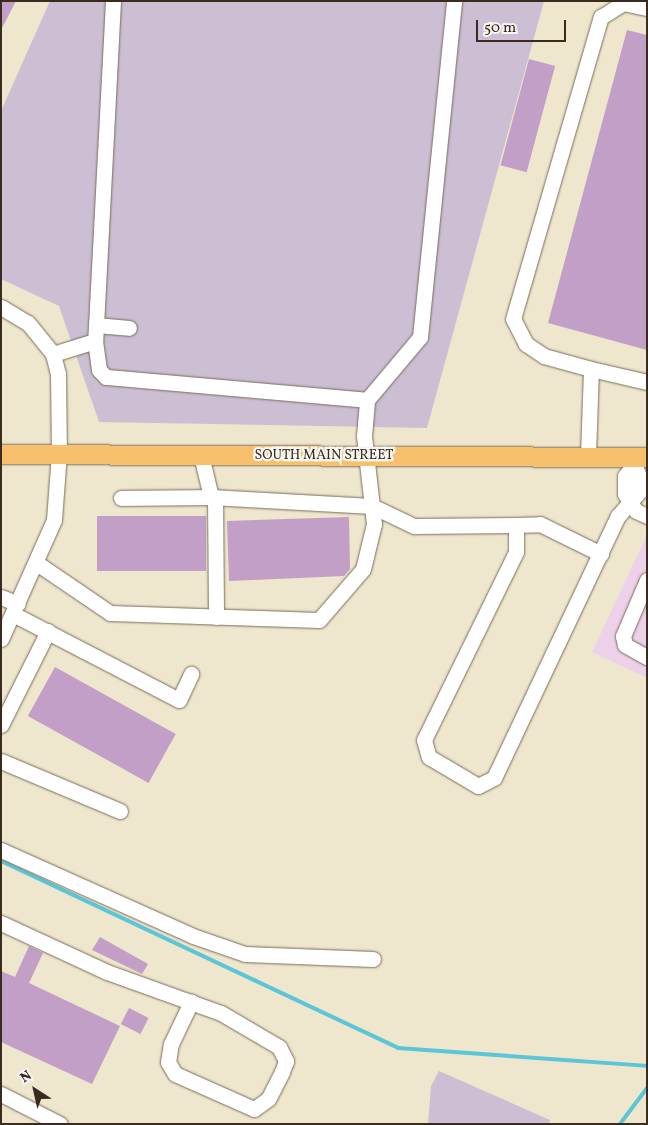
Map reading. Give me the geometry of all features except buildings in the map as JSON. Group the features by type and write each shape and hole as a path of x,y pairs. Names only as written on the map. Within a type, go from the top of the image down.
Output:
{"main road":[{"name":"SOUTH MAIN STREET","path":"1,454 588,455 636,460"}],"street":[{"path":"113,1 94,341 99,370 106,377 367,400"},
{"path":"38,564 110,613 319,620 363,569 374,524 367,456 367,400 420,336 454,1"},
{"path":"647,8 623,3 601,17 514,319 526,344 544,356 647,382"},
{"path":"1,307 28,323 53,354 58,374 59,453 54,520 38,564 1,639"},
{"path":"96,325 129,328"},
{"path":"53,354 94,341"},
{"path":"588,455 591,369"},
{"path":"201,455 213,497 216,617"},
{"path":"516,525 516,552 424,740 429,756 478,786 494,778 618,516 639,492 636,460"},
{"path":"121,498 213,497 372,506 414,526 540,524 601,554"},
{"path":"631,503 647,516"},
{"path":"647,580 640,614 623,636 625,645 647,657"},
{"path":"1,597 15,609 48,631 179,700 190,674"},
{"path":"1,725 48,631"},
{"path":"1,761 120,811"},
{"path":"1,850 193,936 245,954 373,959"},
{"path":"1,923 107,972 191,1002 221,1013 279,1047 286,1061 282,1072 268,1099 254,1109 176,1074 168,1062 171,1044 191,1002"},
{"path":"1,1094 60,1124"}],"shaded area":[{"path":"50,1 544,1 427,428 99,422 59,306 1,279 1,111"},
{"path":"647,535 647,678 592,652"},
{"path":"439,1071 550,1120 549,1124 428,1124 431,1086"}],"waterway":[{"path":"1,861 398,1048 647,1066"},
{"path":"620,1124 647,1088"}]}
